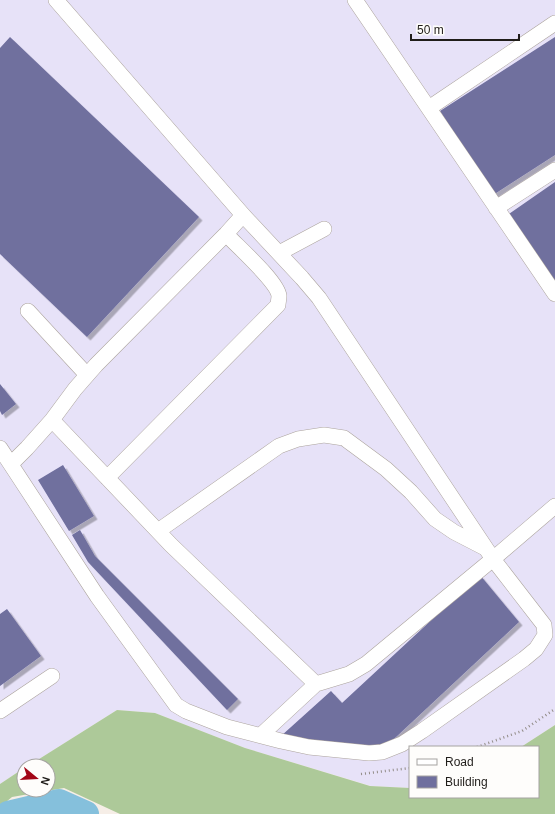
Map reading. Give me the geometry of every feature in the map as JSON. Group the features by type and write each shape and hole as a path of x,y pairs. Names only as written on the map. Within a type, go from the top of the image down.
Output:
{"lane":[{"path":"0,448 97,596 176,705 227,726 309,747 369,753 382,752 402,744 422,731 524,659 536,649 545,635 544,625 490,554 318,298 302,278 243,215 56,0"},
{"path":"355,0 555,294"},
{"path":"429,108 555,23"},
{"path":"496,208 555,170"},
{"path":"11,464 52,420 87,375 243,215"},
{"path":"279,253 324,229"},
{"path":"107,478 278,306 279,295 275,286 226,234"},
{"path":"28,311 87,375"},
{"path":"52,420 158,531 316,684"},
{"path":"158,531 280,446 298,439 324,435 344,438 363,450 406,487 435,518 454,532 490,554"},
{"path":"261,734 316,684 348,674 366,664 490,554 555,506"},
{"path":"0,711 52,676"}],"path":[{"path":"480,746 522,731 555,709"},
{"path":"361,774 409,768"}],"shaded area":[{"path":"0,0 555,0 555,725 523,746 409,746 409,788 371,786 245,748 155,713 117,710 41,758 16,758 16,773 0,784"}],"green space":[{"path":"117,710 155,713 245,748 370,786 409,788 409,798 539,798 539,746 523,746 555,725 555,814 120,814 64,788 56,789 56,758 41,758"},
{"path":"16,773 16,796 12,797 0,807 0,784"}],"building":[{"path":"10,37 199,217 87,337 0,254 0,48"},
{"path":"555,37 555,155 493,195 440,111"},
{"path":"555,182 555,288 506,216"},
{"path":"0,384 16,404 2,415 0,411"},
{"path":"63,465 94,516 69,531 38,480"},
{"path":"80,530 95,556 238,699 227,710 88,562 72,535"},
{"path":"480,575 519,622 381,751 281,736 331,691 342,703"},
{"path":"7,609 41,656 0,686 0,614"}],"waterway":[{"path":"8,814 59,802 86,814"}]}
